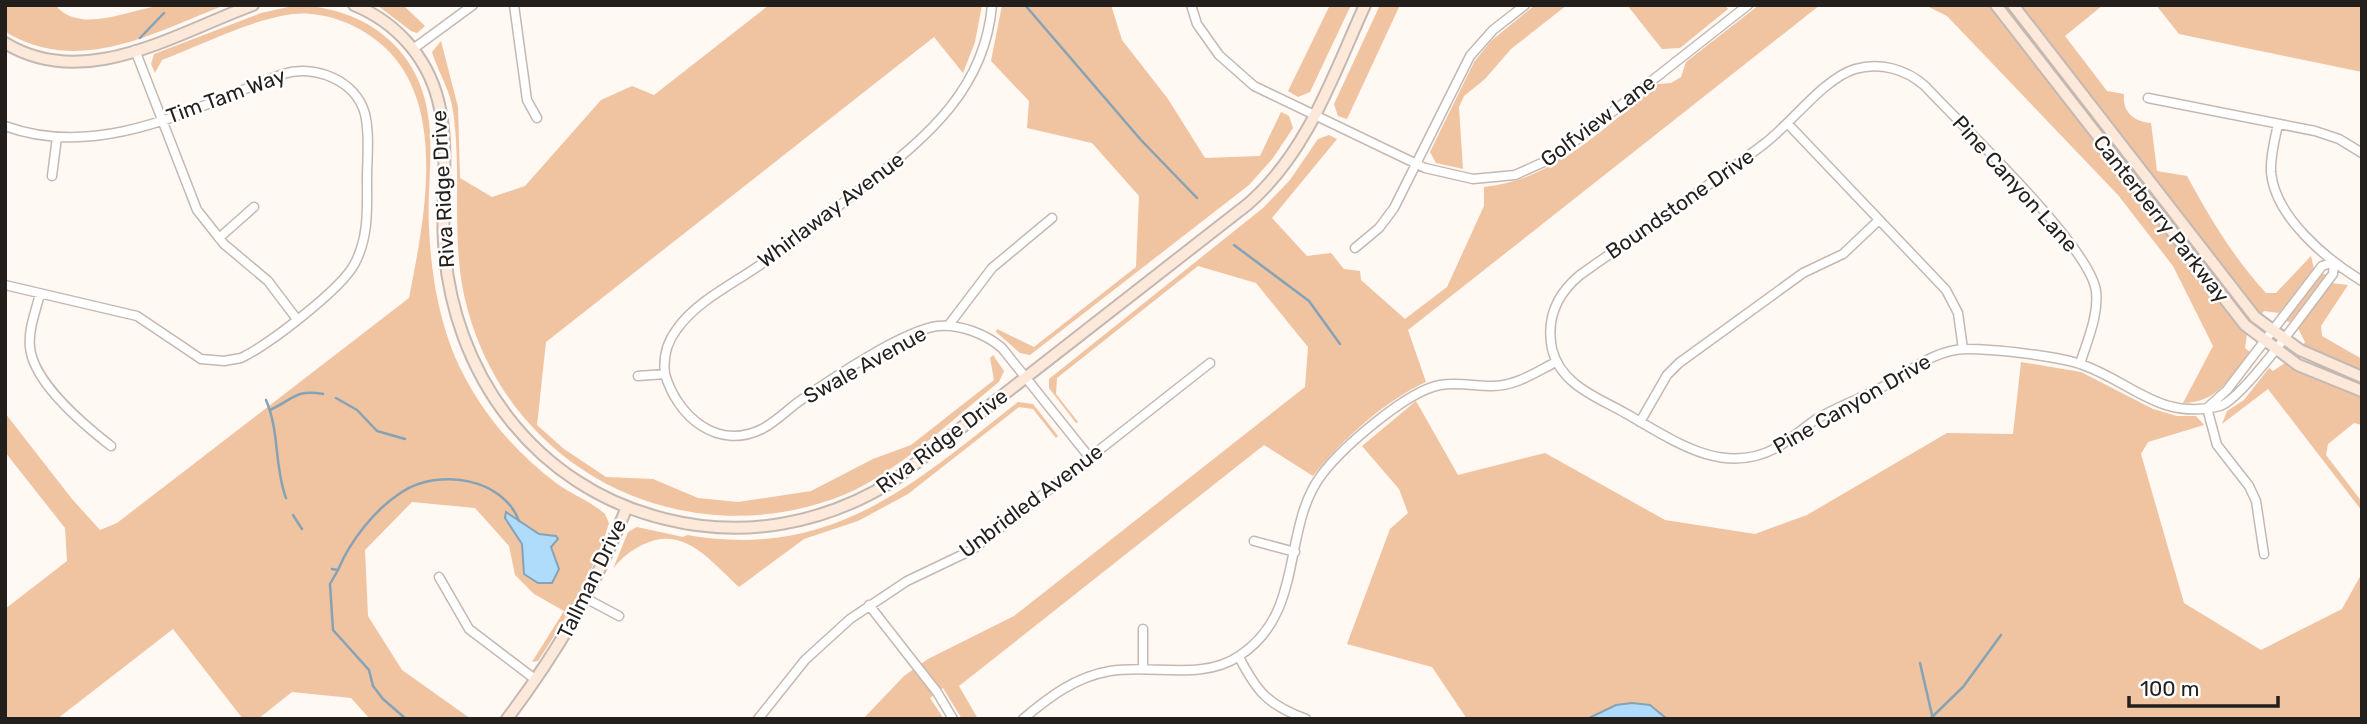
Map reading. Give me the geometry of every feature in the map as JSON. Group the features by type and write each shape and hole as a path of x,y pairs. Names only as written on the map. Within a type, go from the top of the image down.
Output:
{"street":[{"path":"5,43 33,56 73,63 102,61 253,5"},
{"name":"Riva Ridge Drive","path":"354,5 387,23 413,48 430,77 440,108 447,279 456,321 472,361 497,405 538,452 575,481 627,507 669,520 716,527 772,526 823,515 861,499 901,475 1255,197 1290,158 1314,116 1365,5"},
{"path":"413,48 473,5"},
{"path":"514,5 527,100 537,118"},
{"name":"Whirlaway Avenue","path":"665,374 668,346 687,317 829,215 908,151 948,114 979,61 992,5"},
{"name":"Golfview Lane","path":"1191,5 1199,28 1237,74 1262,91 1416,164 1446,175 1472,179 1501,178 1537,167 1570,146 1748,5"},
{"path":"1354,248 1388,218 1470,56 1493,30 1525,5"},
{"name":"Canterberry Parkway","path":"1996,5 2228,307 2274,350 2308,370 2362,391"},
{"name":"Canterberry Parkway","path":"2013,5 2226,282 2271,331 2314,358 2362,377"},
{"path":"135,50 193,202 219,238 268,281 296,318"},
{"name":"Pine Canyon Lane","path":"1853,70 1891,68 1919,81 2039,205 2082,258 2092,276 2097,296 2094,317 2080,364"},
{"name":"Boundstone Drive","path":"1556,362 1551,322 1555,305 1570,284 1788,124 1828,86 1853,70"},
{"name":"Tim Tam Way","path":"5,126 57,137 107,136 162,120 298,71 328,75 356,97 363,109 367,129 367,221 363,244 341,283 249,354 224,362 195,356 137,316 40,293"},
{"path":"2148,98 2327,135 2362,153"},
{"path":"1788,124 1951,297 1958,313 1963,349"},
{"path":"2278,124 2271,164 2277,195 2300,227 2334,262 2362,281"},
{"path":"52,176 57,137"},
{"path":"219,238 254,206"},
{"path":"948,326 992,268 1052,218"},
{"path":"1640,422 1667,375 1679,363 1803,274 1843,254 1879,220"},
{"path":"2264,554 2256,501 2249,486 2221,451 2207,408 2227,390 2322,266 2334,262"},
{"name":"Pine Canyon Drive","path":"1556,362 1578,387 1703,455 1720,459 1746,459 1777,447 1818,419 1863,399 1929,359 1963,349 2080,364 2164,406 2176,410 2207,408 2222,406 2240,394 2333,274 2334,262"},
{"path":"5,285 40,293 30,339 35,365 69,410 111,446"},
{"name":"Swale Avenue","path":"665,374 675,401 692,421 720,434 745,433 766,427 833,379 913,334 932,327 948,326 976,333 998,344 1090,457"},
{"path":"1023,719 1078,680 1109,671 1205,669 1239,657 1260,639 1276,616 1307,503 1317,481 1338,458 1407,398 1439,385 1506,384 1556,362"},
{"name":"Unbridled Avenue","path":"758,719 815,650 869,605 907,581 972,550 1210,363"},
{"path":"638,376 665,374"},
{"name":"Tallman Drive","path":"507,719 536,680 587,599 627,507"},
{"path":"1254,541 1295,552"},
{"path":"439,577 468,629 536,680"},
{"path":"587,599 620,616"},
{"path":"869,605 945,702 953,719"},
{"path":"1143,629 1143,669"},
{"path":"1239,657 1262,695 1283,710 1306,719"},
{"path":"1033,710 1040,719"}],"shaded area":[{"path":"5,5 55,5 66,14 91,20 167,5 225,5 118,45 64,51 36,46 5,31"},
{"path":"297,5 346,14 368,24 403,54 415,74 424,96 429,122 430,244 436,294 449,341 474,393 511,442 556,483 605,514 609,523 596,560 559,628 538,661 532,662 564,611 534,594 515,575 509,546 475,508 412,502 365,550 368,616 402,670 471,719 370,719 351,698 292,692 258,719 243,719 173,629 57,719 5,719 5,609 67,561 65,528 5,452 5,413 72,499 100,530 117,523 409,298 421,230 426,156 422,120 413,87 395,58 369,35 352,25 333,18 303,13 260,21 227,33 162,60 155,73 151,64 154,54 261,13"},
{"path":"377,5 403,5 425,26 417,33 411,31"},
{"path":"769,5 982,5 975,42 963,73 934,37 546,342 537,425 564,449 606,477 653,479 698,498 738,502 811,491 873,459 911,445 994,380 990,358 993,355 1004,371 999,382 925,443 886,472 846,494 787,511 728,516 670,508 616,488 567,458 525,418 491,369 468,311 462,286 453,111 432,52 441,41 458,107 460,178 492,197 525,186 601,100 632,86 654,95"},
{"path":"1002,5 1111,5 1122,40 1168,99 1205,158 1260,156 1281,112 1289,116 1293,128 1273,158 1249,185 1030,355 1020,353 996,332 997,329 1034,347 1136,267 1139,196 1092,143 1027,128 1029,101 991,61"},
{"path":"1330,5 1351,5 1310,92 1298,97 1288,91"},
{"path":"1380,5 1400,5 1347,119 1338,116 1334,104"},
{"path":"1535,5 1567,5 1511,49 1485,79 1464,96 1459,107 1463,169 1436,163 1430,152 1474,62 1491,41"},
{"path":"1627,5 1725,5 1728,9 1680,48 1662,49"},
{"path":"1759,5 1820,5 1408,330 1426,382 1379,411 1337,449 1313,476 1264,445 959,686 978,719 962,719 943,688 930,698 944,719 863,719 904,676 928,659 1014,616 1305,387 1308,347 1256,283 1198,266 1057,378 1056,394 1078,422 1076,423 1049,388 1049,379 1263,208 1290,180 1318,139 1329,135 1337,139 1272,218 1307,256 1331,253 1344,269 1360,271 1361,280 1405,319 1447,287 1484,206 1484,187 1533,174 1556,163 1598,134 1658,84 1671,83 1681,77 1686,62"},
{"path":"1925,5 1991,5 2223,307 2247,334 2245,348 2250,352 2222,387 2205,399 2183,403 2213,346 2173,266 2118,195 1947,16"},
{"path":"2000,5 2007,5 2184,234 2261,328 2196,258"},
{"path":"2018,5 2103,5 2065,36 2107,91 2124,94 2125,106 2130,115 2139,121 2151,123 2157,171 2187,176 2223,237 2266,293 2276,293 2311,256 2314,269 2279,313 2264,311 2260,316"},
{"path":"2156,5 2362,5 2362,72 2179,34"},
{"path":"2320,274 2325,274 2326,278 2290,322 2285,321"},
{"path":"2331,283 2348,285 2321,326 2322,336 2362,359 2362,372 2302,347 2305,342 2297,326"},
{"path":"2021,362 2081,372 2153,409 2177,416 2196,416 2204,425 2148,442 2141,454 2184,603 2261,650 2342,609 2362,573 2362,719 1467,719 1432,667 1347,644 1390,529 1408,513 1399,489 1362,446 1416,401 1458,475 1545,453 1665,520 1755,534 1807,515 1947,433 2013,434"},
{"path":"2285,363 2362,395 2362,425 2354,423 2328,444 2326,455 2362,502 2362,511 2268,389 2222,424 2227,411 2244,400 2269,368 2273,371"},
{"path":"1018,402 1033,404 1058,436 1056,438 1033,409 1019,407 908,494 858,521 804,539 739,587 695,548 671,539 642,545 626,555 613,569 628,532 637,527 683,537 687,535 739,540 785,536 828,526 868,509 905,487"}],"water":[{"path":"506,512 539,534 556,536 558,539 551,547 559,569 552,583 538,583 524,574 522,544 505,518"},
{"path":"1616,705 1650,705 1667,719 1587,719"}],"waterway":[{"path":"1025,5 1141,140 1197,198"},
{"path":"140,38 164,13"},
{"path":"1234,245 1309,301 1340,344"},
{"path":"270,410 300,394 323,394"},
{"path":"336,398 357,410 377,431 405,439"},
{"path":"266,400 286,498"},
{"path":"332,569 338,570 356,537 382,507 402,492 434,480 468,481 485,487 511,506 519,521"},
{"path":"293,515 302,529"},
{"path":"338,570 330,584 333,630 369,670 373,686 383,699 406,719"},
{"path":"1930,719 1963,687 2001,635"},
{"path":"1920,663 1932,715"}]}
